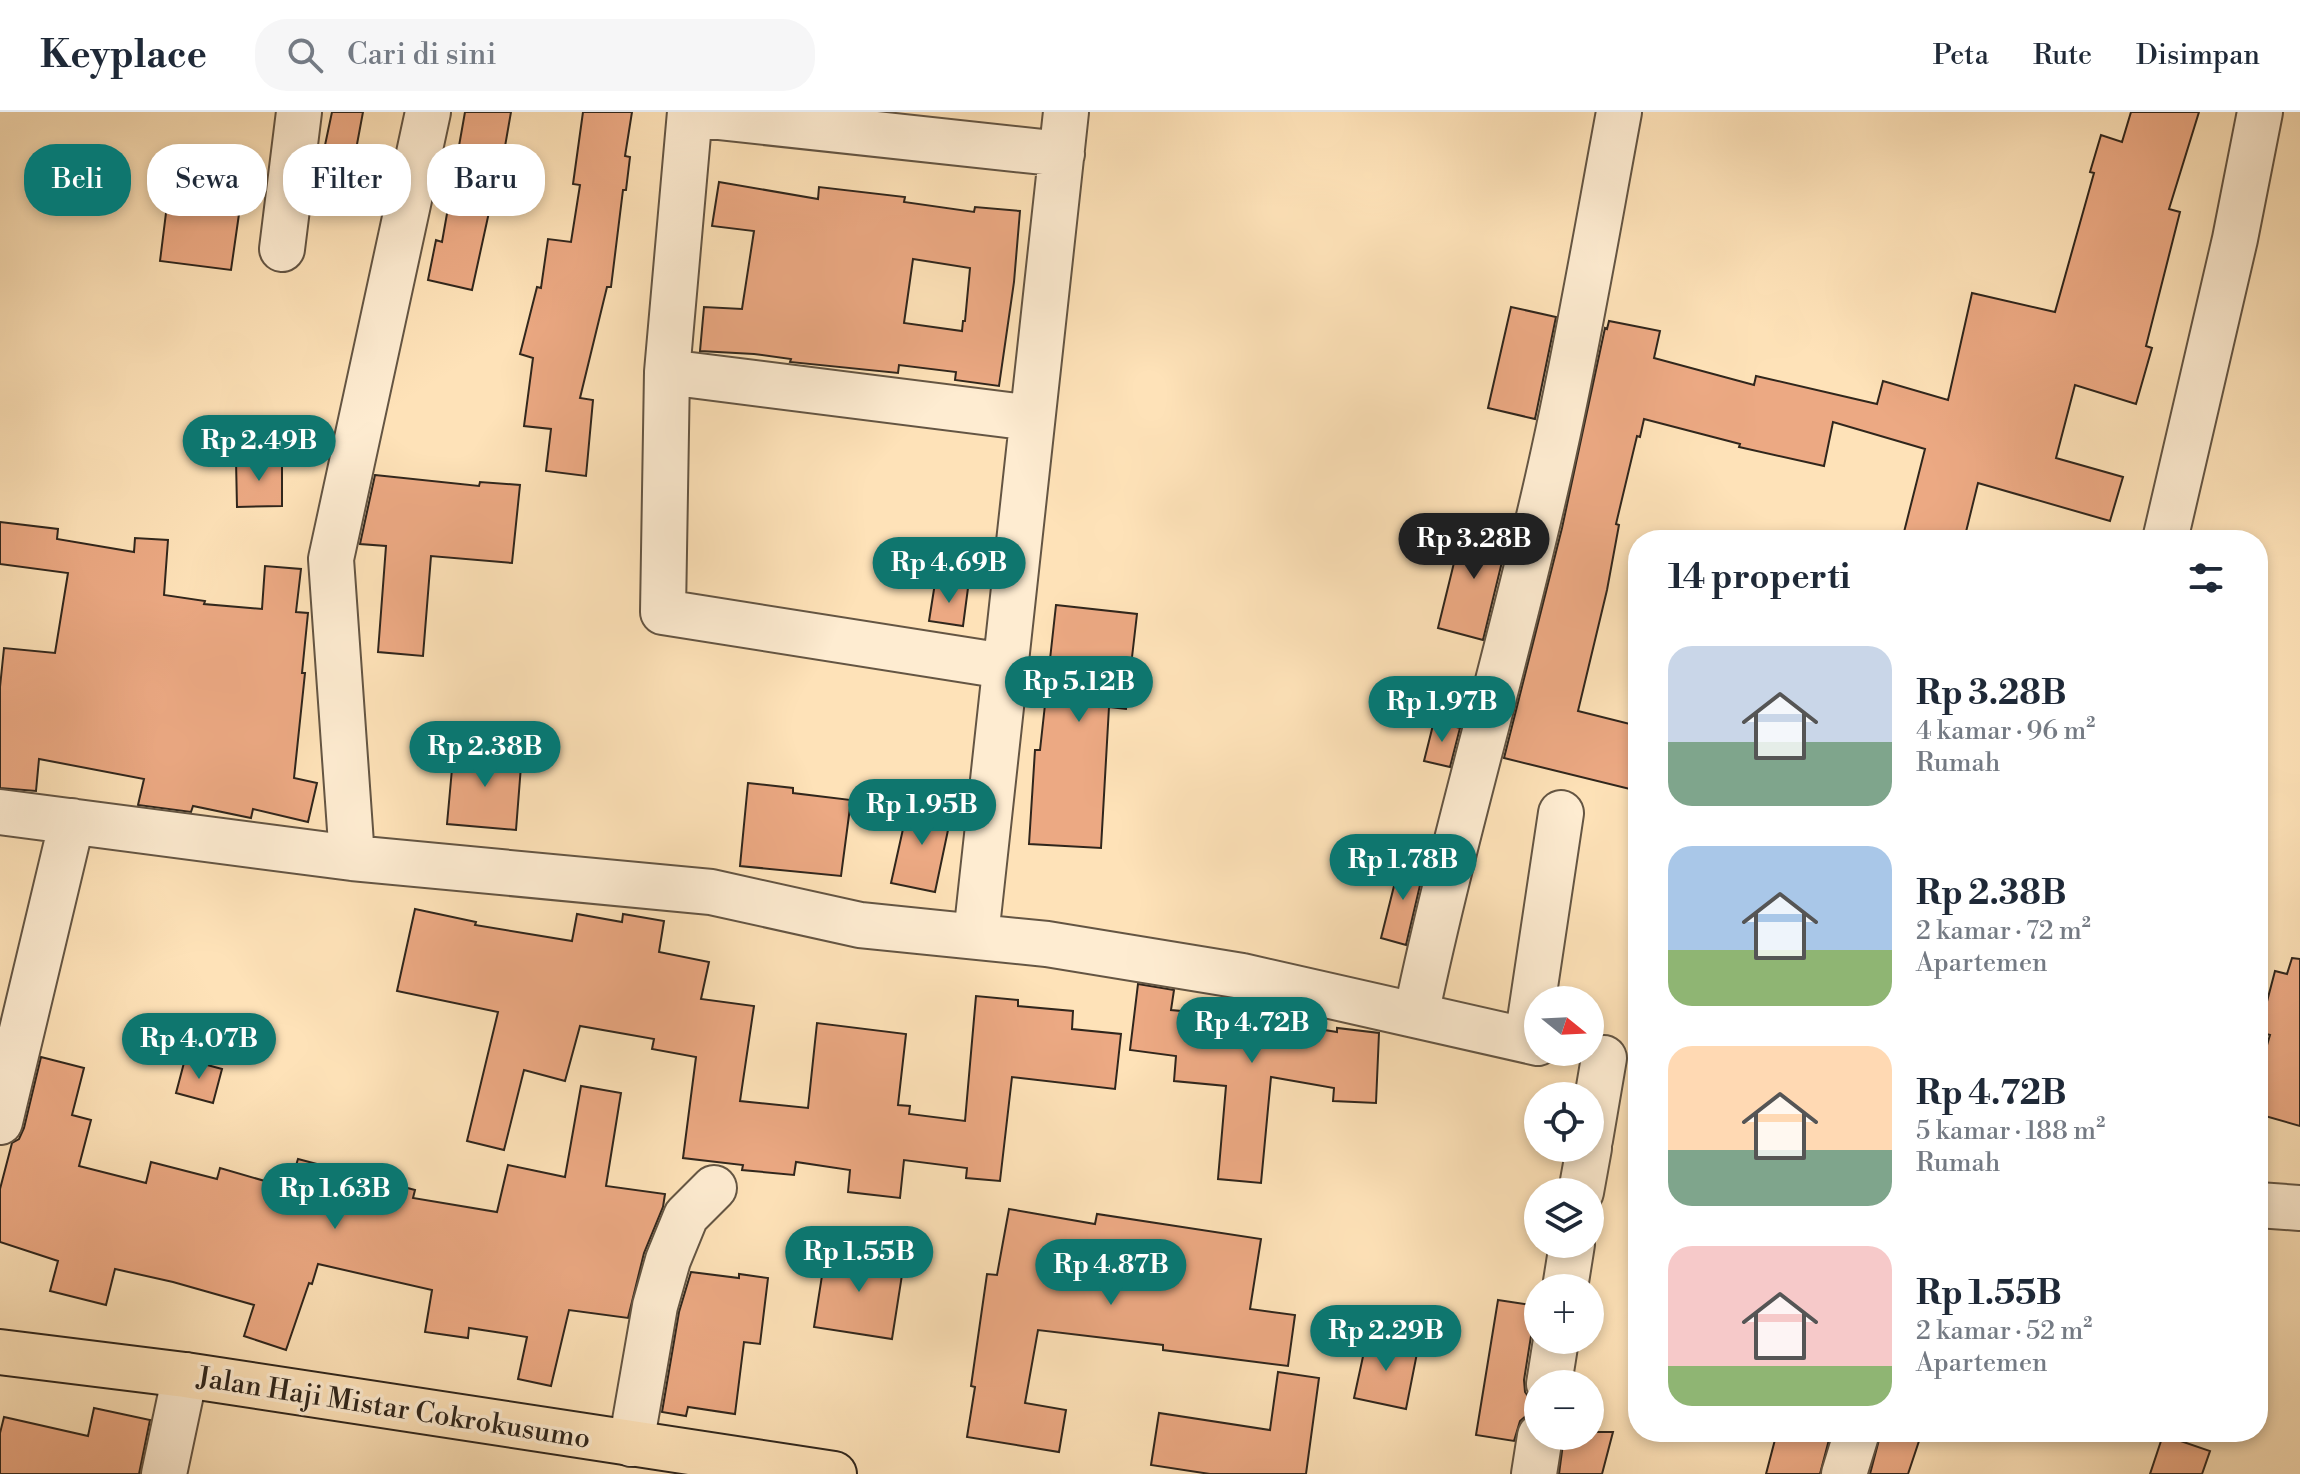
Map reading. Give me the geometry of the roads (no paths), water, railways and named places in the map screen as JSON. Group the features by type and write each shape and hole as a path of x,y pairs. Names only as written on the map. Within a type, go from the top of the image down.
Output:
{"main road":[{"name":"Jalan Haji Mistar Cokrokusumo","path":"0,1352 185,1375 834,1474"}],"street":[{"path":"282,249 299,112"},
{"path":"352,858 331,559 428,112"},
{"path":"1416,1015 1438,913 1490,718 1554,451 1619,112"},
{"path":"2167,530 2235,239 2260,112"},
{"path":"976,936 1064,133 690,113 667,372 663,612 1004,666"},
{"path":"667,372 1032,418"},
{"path":"0,812 352,858 711,892 860,925 1047,944 1242,976 1524,1039"},
{"path":"1540,986 1561,813"},
{"path":"0,1122 72,821"},
{"path":"1602,1082 1607,1058"},
{"path":"631,1444 655,1306 668,1260 686,1216 714,1188"},
{"path":"2268,1206 2300,1208"},
{"path":"164,1474 185,1375"},
{"path":"1844,1474 1854,1442"},
{"path":"1534,1474 1538,1450"}]}
